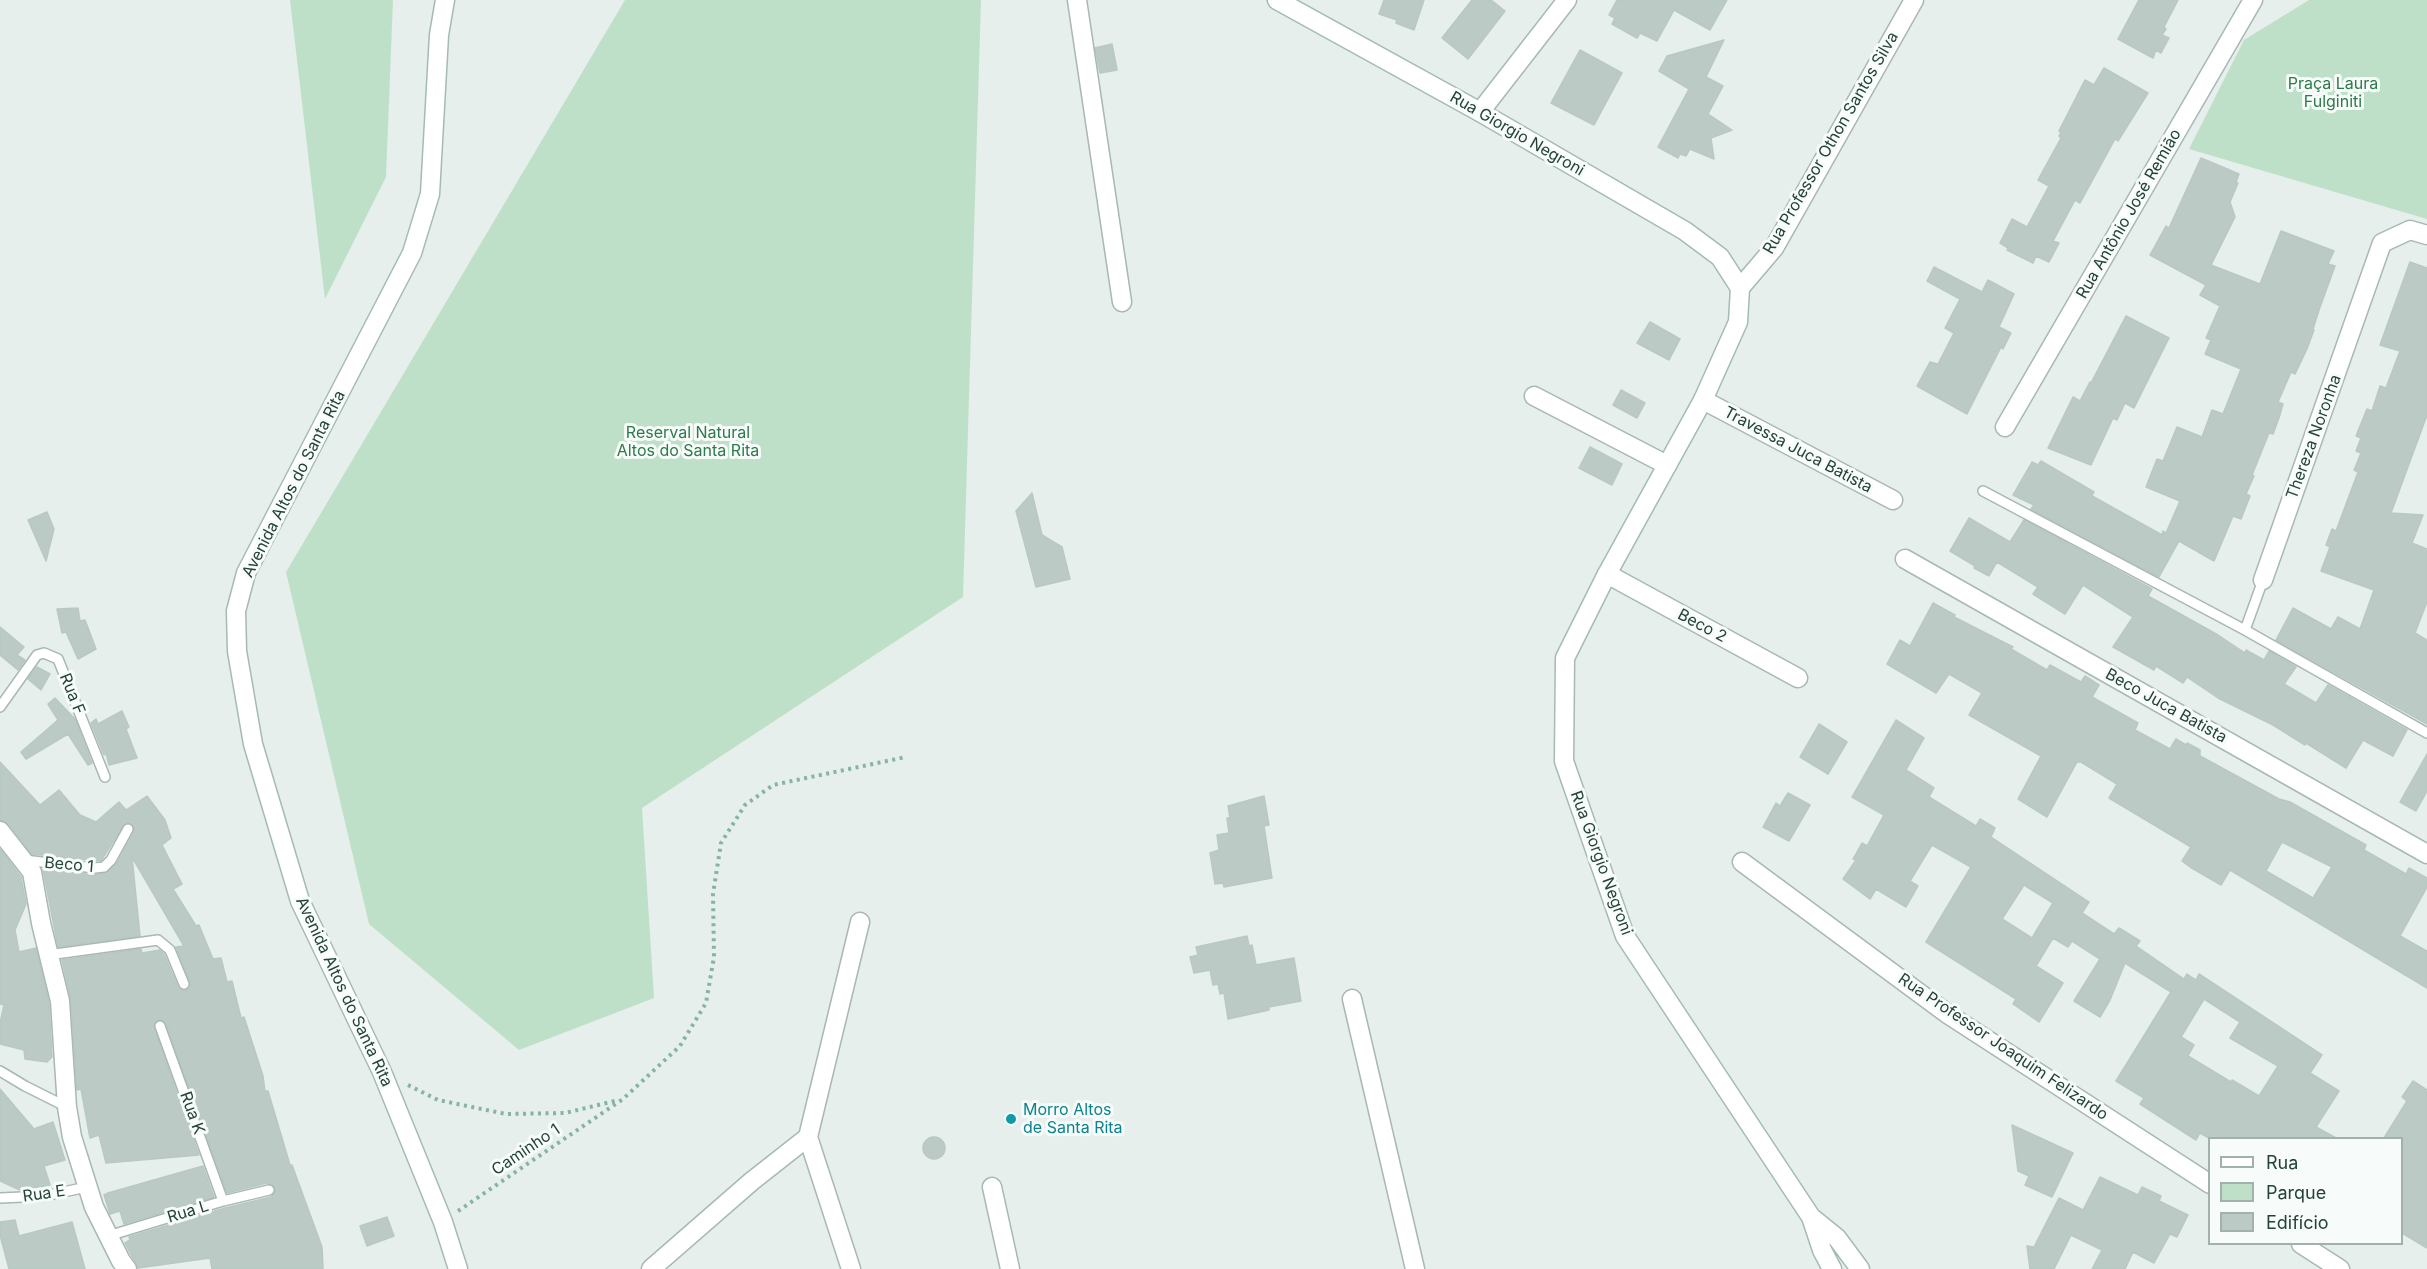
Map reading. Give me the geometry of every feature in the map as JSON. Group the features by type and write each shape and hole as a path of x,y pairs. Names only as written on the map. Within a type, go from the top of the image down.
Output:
{"street":[{"name":"Avenida Altos do Santa Rita","path":"445,0 440,34 430,194 412,253 246,573 236,611 237,651 254,744 300,901 382,1072 443,1221 458,1269"},
{"path":"1077,0 1122,302"},
{"name":"Rua Giorgio Negroni","path":"1277,0 1480,112 1685,231 1720,257 1740,288"},
{"path":"1480,112 1567,0"},
{"name":"Rua Professor Othon Santos Silva","path":"1740,288 1774,248 1914,0"},
{"name":"Rua Antônio José Remião","path":"2005,427 2254,0"},
{"name":"Thereza Noronha","path":"2263,580 2382,243 2410,230 2427,236"},
{"path":"1607,574 1702,400 1738,321 1740,288"},
{"path":"1534,396 1667,465"},
{"name":"Travessa Juca Batista","path":"1702,400 1893,500"},
{"name":"Beco Juca Batista","path":"1905,559 2427,854"},
{"name":"Rua Giorgio Negroni","path":"1607,574 1565,658 1564,760 1625,936 1811,1217 1822,1250 1832,1269"},
{"name":"Beco 2","path":"1607,574 1798,678"},
{"path":"0,831 32,872 48,955 60,1001 67,1107 72,1137 94,1207 121,1262 127,1269"},
{"name":"Rua Professor Joaquim Felizardo","path":"1742,862 1949,1015 2208,1183"},
{"path":"851,1269 808,1137 860,922"},
{"path":"1352,999 1415,1269"},
{"path":"651,1269 752,1181 808,1137"},
{"path":"992,1187 1010,1269"},
{"name":"Rua Giorgio Negroni","path":"1811,1217 1837,1238 1860,1269"},
{"path":"2303,1245 2340,1269"}],"lane":[{"path":"1983,491 2245,630 2427,733"},
{"name":"Thereza Noronha","path":"2245,630 2263,580"},
{"name":"Rua F","path":"0,707 38,655 44,653 58,659 105,777"},
{"name":"Beco 1","path":"24,860 100,868 108,864 129,829"},
{"path":"48,955 158,940 167,945 170,950 184,984"},
{"name":"Rua K","path":"160,1026 223,1201"},
{"path":"0,1071 67,1107"},
{"name":"Rua E","path":"0,1198 44,1196 87,1186"},
{"name":"Rua L","path":"108,1236 223,1201 269,1190"}],"path":[{"name":"Caminho 1","path":"443,1221 623,1099 680,1046 706,1003 714,957 713,894 721,843 745,805 773,785 906,757"},
{"path":"382,1072 438,1100 506,1114 565,1113 623,1099"}],"green space":[{"path":"290,0 393,0 386,177 325,299"},
{"name":"Reserval Natural Altos do Santa Rita","path":"625,0 981,0 963,597 642,808 654,998 519,1050 369,924 286,572"},
{"name":"Praça Laura Fulginiti","path":"2309,0 2427,0 2427,219 2189,149 2244,40"}],"building":[{"path":"1384,0 1424,0 1414,30 1396,23 1397,20 1379,14"},
{"path":"1472,0 1491,0 1505,11 1468,59 1442,38"},
{"path":"1617,0 1727,0 1710,30 1674,10 1657,41 1640,33 1637,38 1612,24 1615,18 1609,15"},
{"path":"2139,0 2178,0 2162,35 2169,38 2161,53 2156,50 2153,58 2118,39"},
{"path":"1724,40 1706,77 1723,86 1708,114 1732,130 1711,138 1714,159 1690,149 1686,156 1680,154 1678,158 1658,147 1689,89 1659,71 1667,56"},
{"path":"1112,44 1117,70 1100,73 1095,48"},
{"path":"1580,50 1622,73 1594,125 1551,103"},
{"path":"2104,68 2148,93 2118,141 2115,139 2080,203 2075,200 2053,241 2059,243 2049,262 2036,256 2033,263 2007,250 2008,248 2000,243 2012,219 2027,227 2049,186 2038,180 2061,138 2059,131 2085,80 2094,85"},
{"path":"2201,158 2239,174 2236,182 2238,183 2230,202 2235,217 2211,265 2260,284 2281,231 2334,251 2328,264 2335,266 2307,349 2295,374 2291,372 2278,402 2283,404 2279,418 2273,434 2269,433 2252,475 2254,476 2246,494 2250,496 2241,519 2233,516 2214,561 2179,541 2159,577 2031,509 2034,505 2013,495 2032,462 2038,465 2041,461 2094,492 2092,496 2162,535 2163,531 2166,533 2180,501 2146,487 2157,459 2163,461 2177,427 2202,437 2212,410 2223,414 2241,369 2205,354 2211,340 2206,338 2220,306 2200,295 2206,285 2150,255 2166,226 2169,228"},
{"path":"2410,262 2427,268 2427,415 2391,513 2423,515 2412,543 2427,549 2427,602 2415,633 2427,640 2427,724 2276,640 2293,608 2331,629 2338,617 2360,629 2374,590 2321,571 2330,547 2326,545 2332,529 2336,531 2358,472 2354,470 2361,453 2356,451 2361,438 2356,436 2367,409 2372,411 2380,386 2386,388 2400,351 2380,345"},
{"path":"1934,267 1982,292 1988,280 2014,294 1999,327 2011,333 2003,349 2001,347 1967,414 1917,386 1930,362 1938,364 1954,333 1945,328 1960,299 1927,281"},
{"path":"2126,316 2169,338 2134,408 2125,403 2117,420 2113,418 2091,465 2048,448 2073,397 2080,401"},
{"path":"1650,322 1680,339 1669,360 1637,343"},
{"path":"1621,390 1645,403 1637,418 1613,405"},
{"path":"1590,447 1622,464 1612,485 1579,468"},
{"path":"1032,493 1042,535 1062,547 1070,579 1036,587 1016,511"},
{"path":"47,512 54,529 46,561 28,520"},
{"path":"1969,518 2010,542 2024,520 2152,589 2148,596 2218,635 2245,653 2246,650 2264,660 2269,651 2296,667 2284,684 2316,703 2328,685 2407,730 2393,756 2363,740 2346,768 2306,743 2305,745 2273,725 2218,698 2187,677 2183,683 2156,666 2154,670 2113,647 2133,617 2083,585 2065,614 2033,594 2038,587 1997,562 1989,576 1974,568 1975,566 1950,551"},
{"path":"1933,603 1955,615 1954,617 2013,647 2011,649 2047,670 2050,665 2081,682 2085,676 2099,685 2092,697 2138,723 2135,730 2170,749 2176,739 2186,745 2187,743 2200,750 2200,756 2279,799 2290,802 2366,845 2364,850 2406,874 2409,868 2427,878 2427,887 2400,936 2427,951 2427,988 2230,870 2221,885 2190,867 2182,861 2191,847 2109,798 2117,784 2081,762 2077,762 2047,817 2018,799 2041,756 1969,715 1982,693 1949,674 1936,693 1887,664 1900,640 1910,646","holes":["2282,842 2332,867 2313,898 2266,871"]},
{"path":"78,608 80,621 85,620 96,649 78,659 66,632 62,633 57,609"},
{"path":"0,627 24,647 17,655 25,660 18,670 0,655"},
{"path":"37,667 50,674 41,690 28,679"},
{"path":"55,698 75,719 92,763 88,765 68,734 26,759 21,752 58,720 48,704"},
{"path":"122,711 129,727 126,729 137,758 109,765 106,753 104,755 91,723 96,719 98,724"},
{"path":"1896,720 1924,738 1906,770 1934,788 1929,797 1976,826 1980,819 1995,828 1991,837 2089,902 2082,913 2114,934 2119,928 2140,941 2136,946 2184,979 2187,974 2196,980 2199,974 2322,1055 2310,1073 2339,1091 2316,1127 2334,1137 2208,1137 2200,1133 2196,1140 2140,1104 2144,1098 2116,1081 2171,992 2125,963 2110,1000 2100,1017 2074,1001 2100,959 2072,941 2068,947 2053,938 2036,966 2063,983 2039,1022 2013,1004 2016,999 1926,942 1971,867 1932,845 1910,881 1918,886 1906,907 1876,889 1870,899 1843,879 1856,860 1853,859 1862,843 1867,846 1884,815 1852,797","holes":["2024,885 2053,903 2032,938 2002,919","2204,999 2240,1022 2230,1038 2278,1066 2259,1096 2188,1056 2194,1045 2181,1037"]},
{"path":"1819,724 1847,742 1828,774 1800,757"},
{"path":"2427,754 2427,791 2416,811 2400,802"},
{"path":"0,762 40,805 59,790 80,815 96,822 119,802 126,810 147,796 165,820 171,838 162,845 182,884 173,889 196,926 199,925 213,959 221,958 227,982 232,981 241,1018 244,1017 263,1076 265,1091 268,1091 290,1165 292,1165 322,1247 323,1269 212,1269 210,1258 138,1268 125,1243 130,1240 129,1237 225,1208 271,1197 275,1188 267,1183 227,1193 166,1024 161,1019 155,1022 154,1028 199,1155 106,1163 99,1135 90,1138 81,1089 77,1090 71,1000 62,960 141,949 142,953 160,950 164,954 178,987 184,991 190,988 190,982 176,947 184,946 132,857 140,936 58,947 43,869 94,875 105,873 117,863 134,832 134,826 128,822 124,824 101,861 32,854 9,824 0,820"},
{"path":"1788,793 1810,805 1789,841 1763,827 1776,803 1780,806"},
{"path":"1264,796 1269,825 1264,826 1272,878 1224,887 1223,883 1215,884 1210,853 1219,850 1217,835 1229,833 1228,806"},
{"path":"0,849 21,877 26,904 15,930 19,952 36,948 49,1003 52,1057 47,1062 25,1059 24,1050 0,1044 0,1023 4,1005 0,1004"},
{"path":"1247,936 1249,946 1252,945 1256,965 1294,958 1301,1001 1269,1007 1269,1010 1228,1019 1224,993 1220,994 1218,984 1213,985 1210,970 1194,973 1190,957 1198,955 1196,947"},
{"path":"2413,1081 2427,1090 2427,1248 2403,1234 2403,1137 2385,1137 2407,1101 2402,1097"},
{"path":"0,1089 34,1129 53,1122 65,1160 44,1166 50,1185 20,1190 0,1181"},
{"path":"2012,1125 2073,1153 2052,1197 2025,1185 2029,1176 2018,1171"},
{"path":"934,1137 942,1140 945,1148 942,1156 934,1159 926,1156 923,1148 926,1140"},
{"path":"203,1166 214,1197 124,1224 120,1211 110,1214 104,1195"},
{"path":"2100,1177 2138,1195 2142,1187 2161,1196 2159,1201 2188,1215 2177,1237 2170,1234 2154,1263 2133,1252 2125,1269 2092,1269 2102,1250 2071,1235 2054,1269 2030,1269 2027,1246 2034,1247 2059,1198 2083,1210"},
{"path":"387,1217 394,1236 367,1246 360,1226"},
{"path":"15,1220 19,1236 72,1222 85,1269 9,1269 0,1235 0,1222"}],"place":[{"name":"Morro Altos de Santa Rita","path":"1011,1119"}]}
